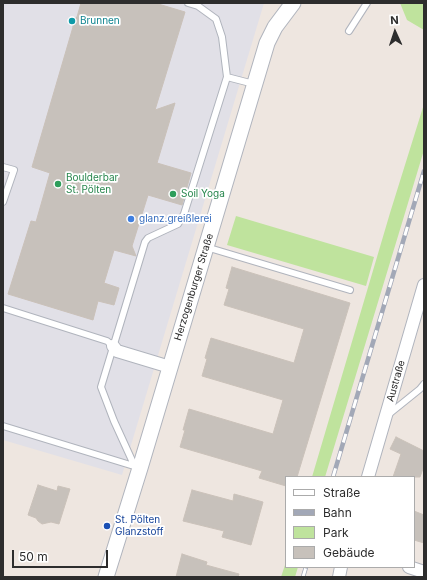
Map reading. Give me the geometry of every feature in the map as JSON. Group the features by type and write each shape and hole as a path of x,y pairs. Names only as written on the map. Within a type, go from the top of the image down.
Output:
{"street":[{"name":"Herzogenburger Straße","path":"106,577 267,44 274,27 293,3"},
{"name":"Austraße","path":"368,476 386,416 419,319 424,285"},
{"path":"113,346 117,351 170,367"},
{"path":"412,568 424,572"}],"lane":[{"path":"138,467 114,421 101,388 145,242 148,238 178,224 184,214 227,77 222,37 216,19 198,6 188,3"},
{"path":"350,31 367,3"},
{"path":"227,77 254,84"},
{"path":"3,167 14,170 3,202"},
{"path":"206,247 350,290"},
{"path":"3,308 107,341 113,346"},
{"path":"386,416 420,389 424,384"},
{"path":"3,426 138,467"}],"shaded area":[{"path":"3,3 264,3 122,475 3,440"}],"green space":[{"path":"400,3 424,3 424,30 407,20"},
{"path":"424,104 424,150 325,476 312,476 390,213"},
{"path":"236,216 374,257 366,286 227,245"},
{"path":"285,565 285,568 298,568 295,577 281,577"}],"building":[{"path":"81,3 155,3 185,12 155,110 175,103 157,163 191,173 182,205 148,195 132,246 136,256 114,250 104,283 119,288 114,305 98,301 93,320 8,294 31,221 36,222 50,173 32,167 73,27 72,21 77,17"},
{"path":"232,267 350,303 297,476 285,476 285,486 259,478 262,471 180,447 189,409 273,434 283,400 202,376 207,359 205,358 211,338 294,363 304,329 224,305 229,289 226,288"},
{"path":"396,437 424,451 424,466 420,477 393,476 401,454 390,449"},
{"path":"38,485 57,491 58,486 70,489 59,524 51,522 42,524 36,518 28,515"},
{"path":"192,490 233,501 234,494 263,502 251,545 222,537 224,531 183,521"},
{"path":"415,511 424,515 424,543 415,540"},
{"path":"182,554 207,562 206,565 239,574 238,577 176,577"}],"railway":[{"path":"333,476 424,171"},
{"path":"303,577 306,568"}],"place":[{"name":"Brunnen","path":"72,21"},
{"name":"Boulderbar St. Pölten","path":"58,184"},
{"name":"Soil Yoga","path":"173,194"},
{"name":"glanz.greißlerei","path":"131,219"},
{"name":"St. Pölten Glanzstoff","path":"107,526"}]}
